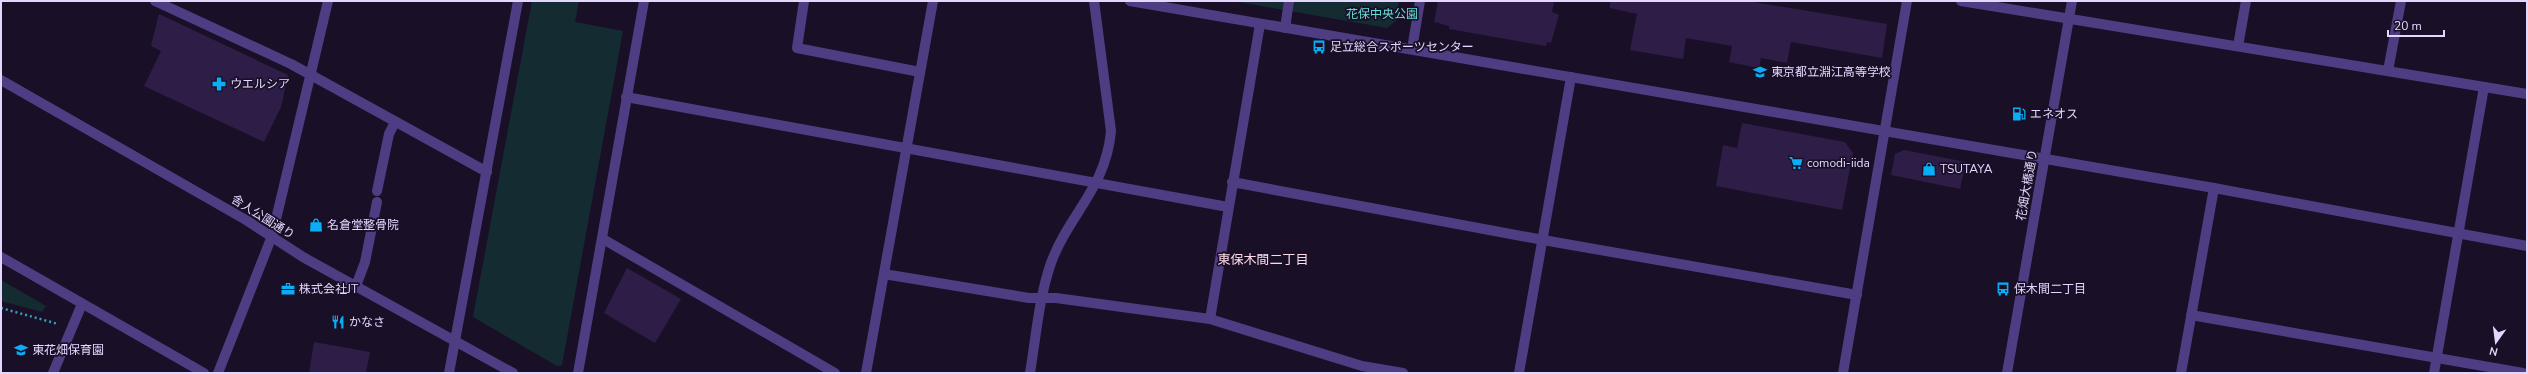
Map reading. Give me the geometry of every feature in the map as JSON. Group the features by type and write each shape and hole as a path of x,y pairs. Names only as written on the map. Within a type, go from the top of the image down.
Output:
{"street":[{"path":"155,1 291,64 487,172"},
{"path":"218,373 272,236 328,1"},
{"path":"449,373 518,1"},
{"path":"578,373 603,239 626,97 644,1"},
{"path":"804,1 797,48 920,72"},
{"path":"866,373 933,1"},
{"path":"1030,373 1043,298 1051,263 1097,183 1109,150 1111,131 1094,1"},
{"path":"1130,1 1161,4 1260,24 2214,188 2527,246"},
{"path":"1285,28 1289,1"},
{"path":"1412,49 1420,1"},
{"path":"1843,373 1907,1"},
{"path":"1961,1 2527,94"},
{"name":"花畑大橋通り","path":"2007,373 2072,1"},
{"path":"2238,46 2246,1"},
{"path":"2388,71 2401,1"},
{"path":"1210,319 1232,182 1260,24"},
{"path":"1519,373 1571,77"},
{"name":"舎人公園通り","path":"1,80 272,236 303,257 513,373"},
{"path":"2434,373 2484,87"},
{"path":"626,97 1228,207"},
{"path":"377,191 389,134 395,122"},
{"path":"1232,182 1543,240 1857,294"},
{"path":"2181,373 2214,188"},
{"path":"356,286 364,262 377,202"},
{"path":"603,239 835,373"},
{"path":"1,257 204,373"},
{"path":"884,274 1030,298 1043,298 1210,319 1362,370 1403,373"},
{"path":"53,373 82,304"},
{"path":"2191,315 2523,373"}],"path":[{"path":"1,308 60,325"}],"green space":[{"path":"532,1 579,1 575,22 623,31 562,365 557,366 473,317"},
{"name":"花保中央公園","path":"1233,1 1399,1 1396,21 1387,28"},
{"path":"1,280 46,306 42,312 1,301"}],"building":[{"path":"1438,1 1554,1 1552,12 1559,15 1551,43 1547,42 1546,46 1449,29 1449,26 1434,22"},
{"path":"1610,1 1747,1 1887,24 1882,58 1791,42 1787,63 1761,58 1759,68 1729,62 1732,46 1686,38 1683,59 1630,50 1637,14 1610,8"},
{"path":"159,14 288,75 281,107 264,142 144,86 161,51 151,46"},
{"path":"1742,123 1845,142 1853,153 1842,210 1716,186 1723,145 1737,148"},
{"name":"TSUTAYA","path":"1904,150 1966,162 1960,189 1891,175 1895,154"},
{"path":"627,268 681,299 655,343 604,313"},
{"path":"314,342 370,352 366,373 309,373"}],"place":[{"name":"足立総合スポーツセンター","path":"1319,47"},
{"name":"東京都立淵江高等学校","path":"1760,72"},
{"name":"ウエルシア","path":"219,84"},
{"name":"エネオス","path":"2019,114"},
{"name":"comodi-iida","path":"1796,163"},
{"name":"TSUTAYA","path":"1929,169"},
{"name":"名倉堂整骨院","path":"316,225"},
{"name":"株式会社JT","path":"288,289"},
{"name":"保木間二丁目","path":"2003,289"},
{"name":"かなさ","path":"338,322"},
{"name":"東花畑保育園","path":"21,350"}],"district":[{"name":"東保木間二丁目","path":"1263,260"}]}
